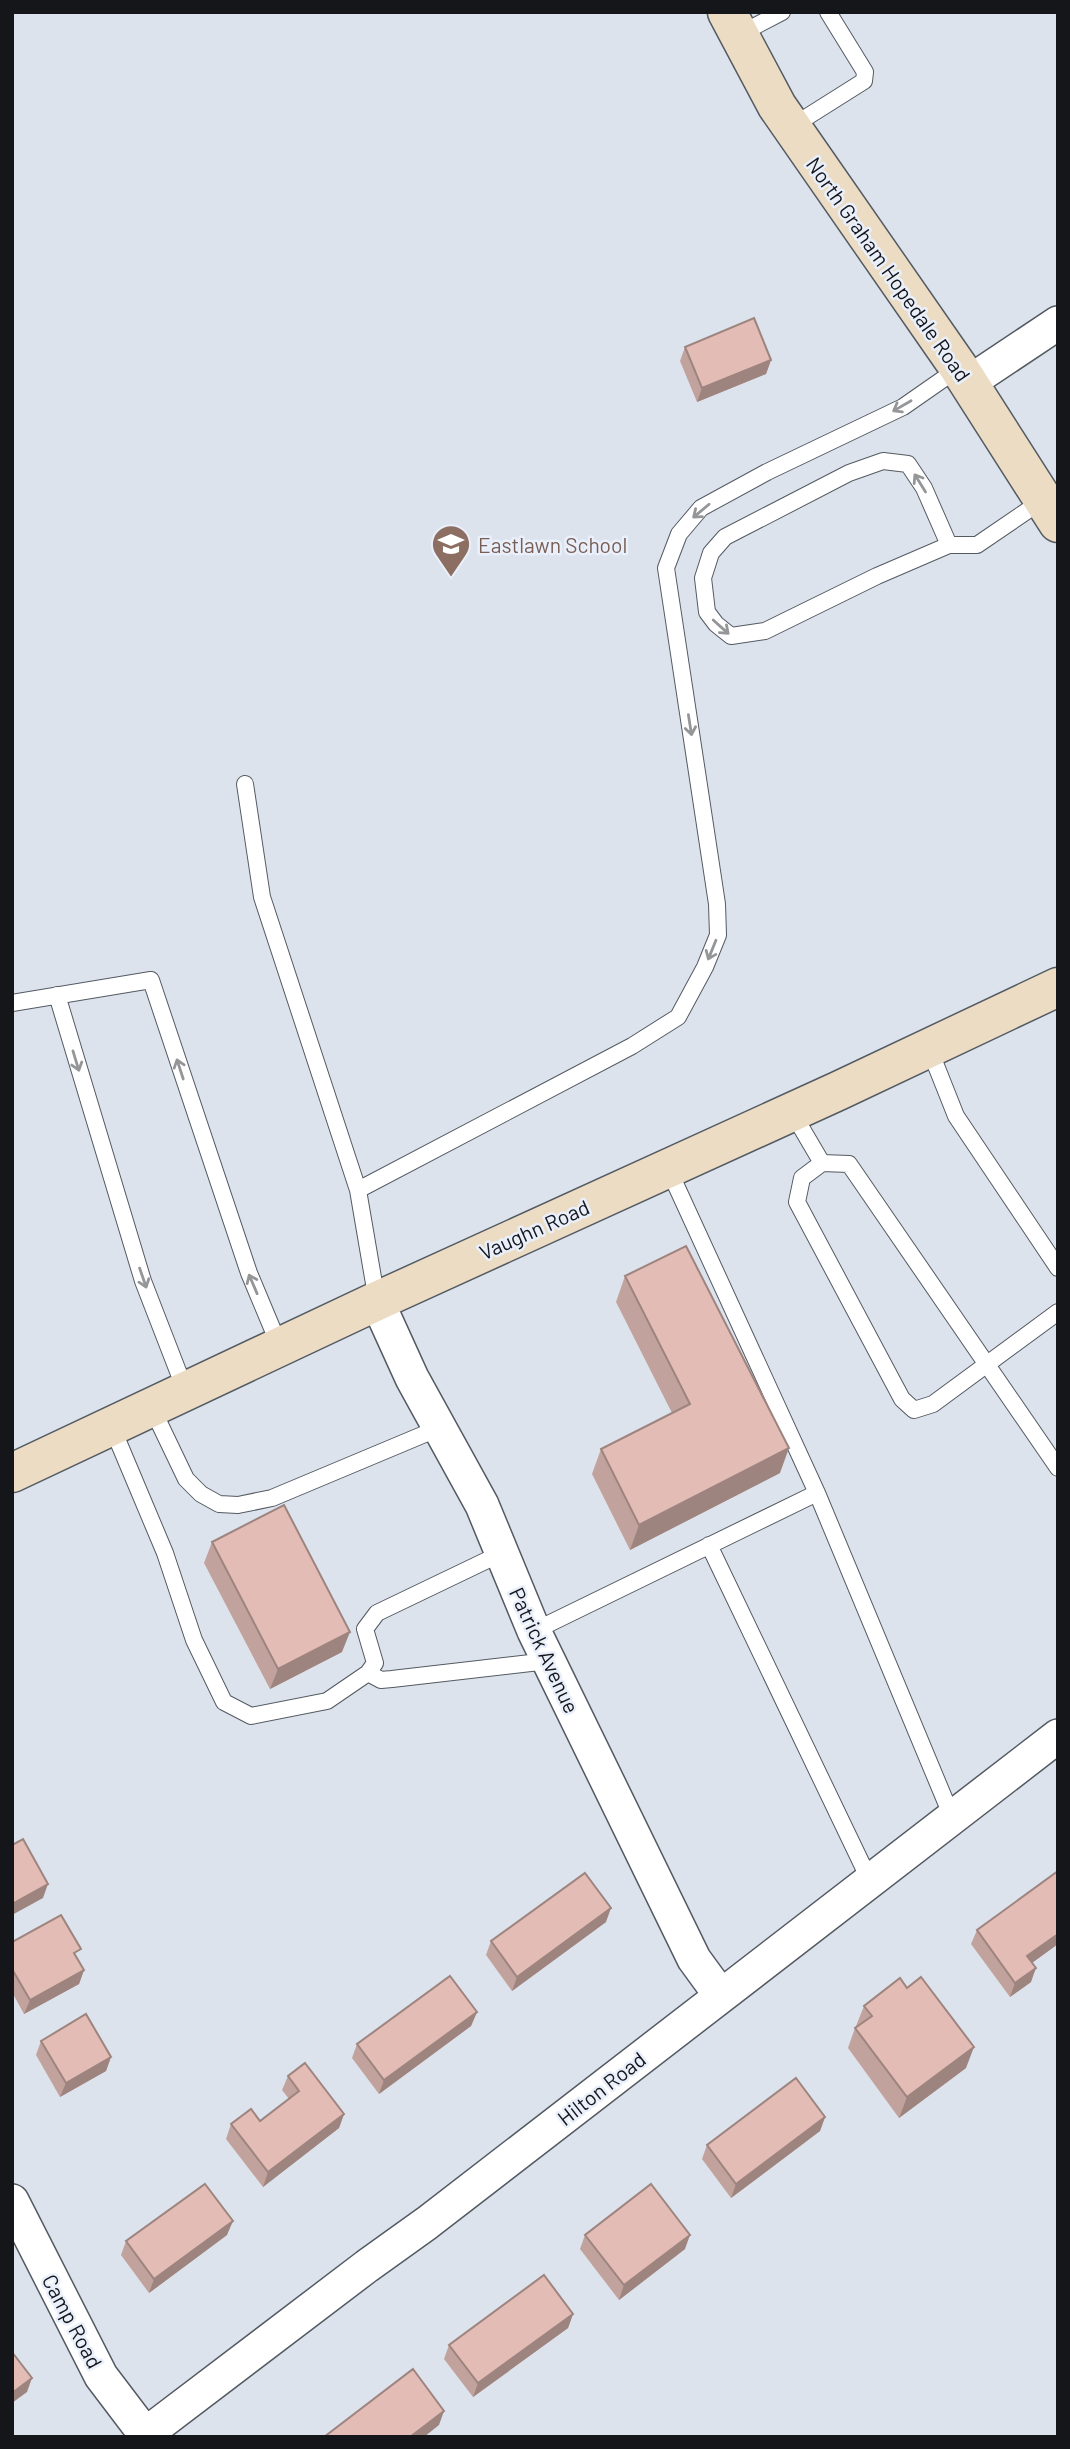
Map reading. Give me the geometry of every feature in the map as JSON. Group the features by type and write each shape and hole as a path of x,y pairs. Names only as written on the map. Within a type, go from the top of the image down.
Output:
{"street":[{"name":"North Graham Hopedale Road","path":"732,24 777,106 964,376 1050,512"},
{"path":"964,376 1058,323"},
{"name":"Vaughn Road","path":"12,1473 377,1301 792,1112 1058,987"},
{"name":"Patrick Avenue","path":"377,1301 412,1378 482,1505 548,1661 694,1959 721,1996"},
{"name":"Hilton Road","path":"144,2435 427,2223 1058,1736"},
{"name":"Camp Road","path":"12,2201 102,2376 144,2435"}],"lane":[{"path":"732,24 782,12"},
{"path":"792,127 864,80 865,72 828,12"},
{"path":"358,1190 632,1046 678,1017 718,936 717,904 666,568 678,534 701,508 767,472 964,376"},
{"path":"949,545 924,488 908,464 883,461 849,473 725,537 711,553 704,578 707,612 716,624 731,636 765,631 877,576 949,545 977,545 1050,512"},
{"path":"245,784 262,897 358,1190 377,1301"},
{"path":"12,1003 151,980 249,1273 280,1347"},
{"path":"57,995 143,1281 186,1392"},
{"path":"929,1048 956,1116 1058,1268"},
{"path":"792,1112 822,1163"},
{"path":"1058,1312 986,1365 933,1404 914,1410 902,1399 797,1202 802,1178 822,1163 849,1164 986,1365 1058,1468"},
{"path":"668,1168 817,1493 953,1817"},
{"path":"152,1408 186,1479 201,1494 219,1504 238,1505 272,1498 439,1427"},
{"path":"112,1427 165,1553 194,1640 224,1702 251,1716 327,1701 368,1673 375,1663 365,1629 377,1613 502,1553"},
{"path":"534,1631 817,1493"},
{"path":"709,1545 870,1881"},
{"path":"368,1673 381,1680 548,1661"}],"building":[{"path":"754,318 771,360 702,388 685,347"},
{"path":"686,1246 789,1448 639,1525 601,1449 690,1404 625,1276"},
{"path":"284,1505 350,1632 278,1669 212,1542"},
{"path":"23,1839 48,1884 12,1904 12,1845"},
{"path":"1058,1871 1058,1934 1027,1956 1036,1968 1015,1983 977,1930"},
{"path":"585,1873 611,1908 517,1977 491,1941"},
{"path":"61,1915 81,1949 74,1953 84,1970 30,2000 12,1969 12,1942"},
{"path":"450,1976 477,2012 384,2080 357,2044"},
{"path":"921,1977 974,2047 907,2097 855,2028 872,2016 864,2006 900,1978 907,1988"},
{"path":"86,2014 111,2057 66,2083 41,2041"},
{"path":"305,2063 344,2114 268,2172 231,2124 251,2109 260,2121 299,2091 288,2076"},
{"path":"796,2078 825,2117 736,2184 707,2145"},
{"path":"205,2184 233,2221 154,2279 126,2241"},
{"path":"651,2184 690,2235 624,2285 585,2235"},
{"path":"544,2275 573,2314 478,2383 449,2345"},
{"path":"12,2352 32,2378 12,2393"},
{"path":"413,2369 444,2411 410,2437 324,2437"}],"place":[{"name":"Eastlawn School","path":"451,578"}]}
